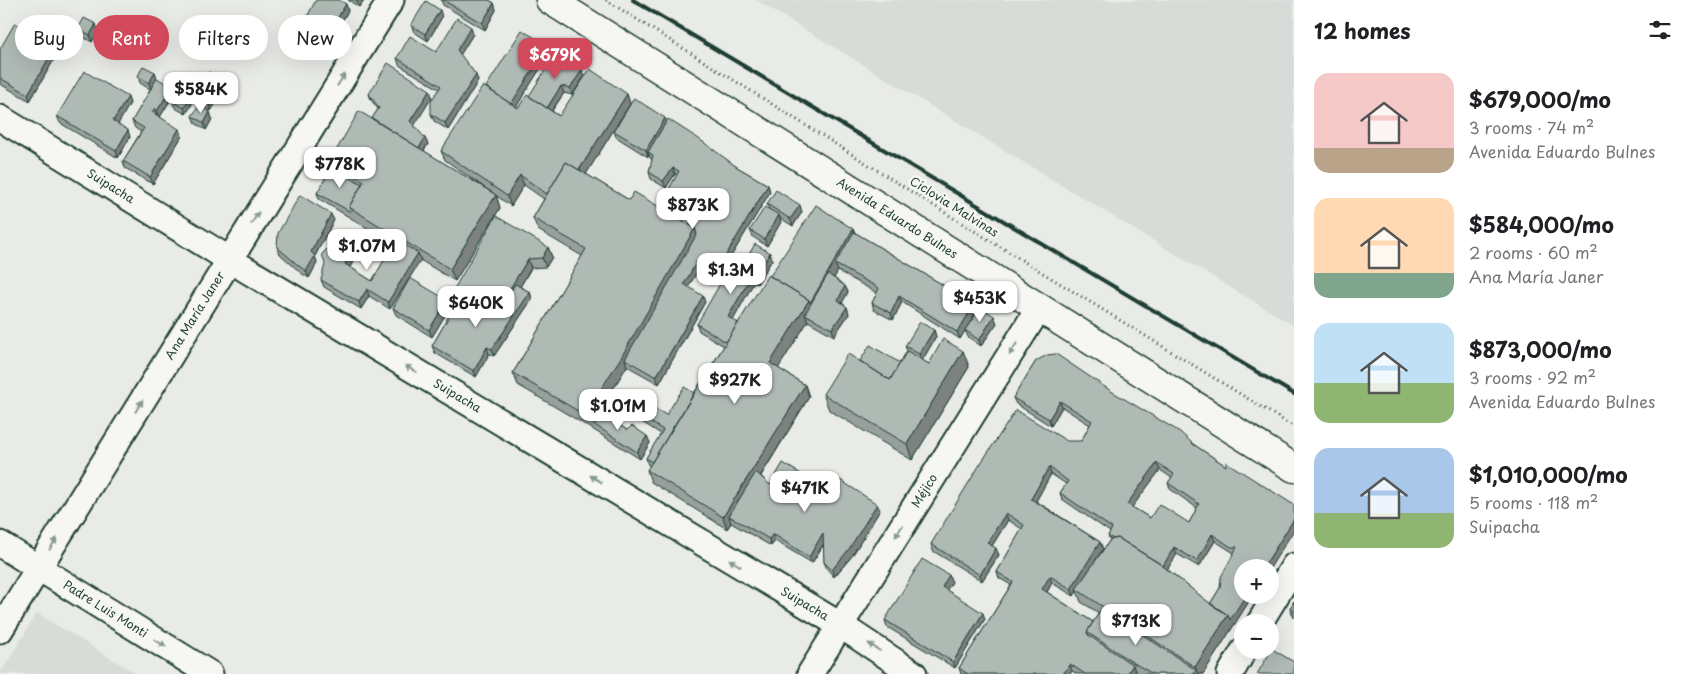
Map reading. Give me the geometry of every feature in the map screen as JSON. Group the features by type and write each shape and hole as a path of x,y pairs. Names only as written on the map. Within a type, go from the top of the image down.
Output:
{"main road":[{"name":"Avenida Eduardo Bulnes","path":"550,0 1294,468"}],"street":[{"name":"Ana María Janer","path":"0,630 390,0"},
{"name":"Suipacha","path":"0,118 230,260 840,626 914,674"},
{"name":"Méjico","path":"810,674 1039,308"},
{"name":"Padre Luis Monti","path":"0,544 210,674"},
{"path":"1265,614 1294,566"},
{"path":"1230,674 1239,659"}],"path":[{"name":"Ciclovia Malvinas","path":"606,0 963,224 1294,427"}],"shaded area":[{"path":"756,0 1294,0 1294,326"},
{"path":"37,613 137,674 0,674"}],"building":[{"path":"316,0 339,0 346,4 339,15 308,15"},
{"path":"443,0 489,0 494,3 482,23"},
{"path":"426,1 440,10 425,34 411,25"},
{"path":"84,18 93,22 93,30 90,35 83,32"},
{"path":"457,18 471,27 457,50 476,75 445,123 431,114 431,101 441,86 397,58 410,36 436,52"},
{"path":"15,23 15,60 48,60 28,94 0,78 0,49"},
{"path":"522,30 548,46 511,104 486,87"},
{"path":"556,53 582,70 570,88 561,86 547,108 529,96"},
{"path":"388,63 430,90 410,121 425,138 419,148 372,118 379,108 369,94"},
{"path":"143,66 155,72 149,83 138,76"},
{"path":"590,69 627,94 579,170 566,162 547,194 520,175 507,196 441,151 483,86 518,108 527,95 559,116"},
{"path":"84,71 128,97 113,121 128,130 116,151 57,116"},
{"path":"209,72 223,81 209,104 194,96"},
{"path":"157,78 172,87 157,111 155,108 152,112 179,129 150,177 123,161 144,128 132,121"},
{"path":"178,91 190,97 184,108 172,101"},
{"path":"634,98 665,118 646,150 614,131"},
{"path":"199,106 210,112 204,123 192,116"},
{"path":"359,111 496,195 450,269 349,207 364,181 330,161"},
{"path":"668,119 737,167 768,185 717,270 699,258 684,284 703,296 656,377 625,359 697,234 695,228 659,207 679,171 673,168 663,181 649,172 653,155 648,152"},
{"path":"566,162 629,200 634,192 695,228 623,354 585,415 513,373 586,249 533,218"},
{"path":"332,167 362,184 349,207 351,212 317,193"},
{"path":"776,190 800,205 790,219 767,204"},
{"path":"300,195 331,214 311,252 315,256 306,271 277,247 278,233"},
{"path":"816,205 853,229 810,303 809,300 770,276"},
{"path":"765,207 779,215 764,239 750,230"},
{"path":"496,216 548,247 542,258 528,259 495,313 454,289"},
{"path":"854,232 975,304 957,332 899,296 891,313 872,303 879,288 835,264"},
{"path":"349,239 358,244 345,264 372,281 396,240 418,253 388,302 367,289 359,302 321,280 325,264 322,254 331,245 342,250"},
{"path":"755,244 770,253 755,277 752,275 728,317 738,323 726,342 697,324 732,263 741,268"},
{"path":"828,274 845,286 838,300 847,307 832,329 805,314"},
{"path":"768,275 809,300 770,363 805,385 723,517 647,470"},
{"path":"410,278 447,300 429,330 393,308"},
{"path":"515,284 530,292 492,349 487,347 474,371 432,346 461,295 497,316"},
{"path":"981,307 994,316 979,340 965,330"},
{"path":"920,322 934,330 919,354 905,346"},
{"path":"943,339 963,351 907,444 823,394 848,354 890,380 907,351 929,364"},
{"path":"870,345 900,363 890,380 860,361"},
{"path":"1056,354 1111,391 1180,432 1193,444 1226,466 1226,462 1294,505 1294,519 1269,559 1234,559 1234,604 1240,604 1230,620 1228,615 1210,604 1220,588 1221,577 1237,547 1231,547 1212,534 1197,561 1174,547 1163,566 1118,538 1113,539 1108,536 1112,528 1060,493 1068,481 1049,467 1031,499 1100,542 1071,589 1050,576 1042,589 1093,622 1087,632 1088,635 1133,665 1127,674 1085,674 1070,664 1063,674 968,674 959,668 1013,582 997,572 1024,525 1006,513 987,543 996,548 980,575 931,544 1016,410 1067,441 1081,441 1092,421 1060,401 1049,419 1013,398 1036,361 1047,355","holes":["1157,463 1174,474 1168,483 1199,504 1189,523 1159,504 1150,518 1127,504"]},
{"path":"684,387 694,393 652,462 646,458 663,430 639,415 646,403 666,415"},
{"path":"594,409 627,430 632,426 647,436 637,452 587,420"},
{"path":"783,463 827,490 834,476 877,504 849,549 832,570 824,562 823,533 809,557 773,534 769,539 729,516 756,472 770,485"},
{"path":"1118,538 1159,563 1228,615 1195,667 1076,589 1110,540"},
{"path":"922,559 949,575 942,587 983,613 953,662 885,620"},
{"path":"1294,601 1294,611 1290,608"},
{"path":"1102,608 1196,670 1194,674 1153,674 1087,632"},
{"path":"1279,653 1294,662 1294,674 1257,674 1266,659 1279,659"}],"railway":[{"path":"633,0 1294,394"}]}
